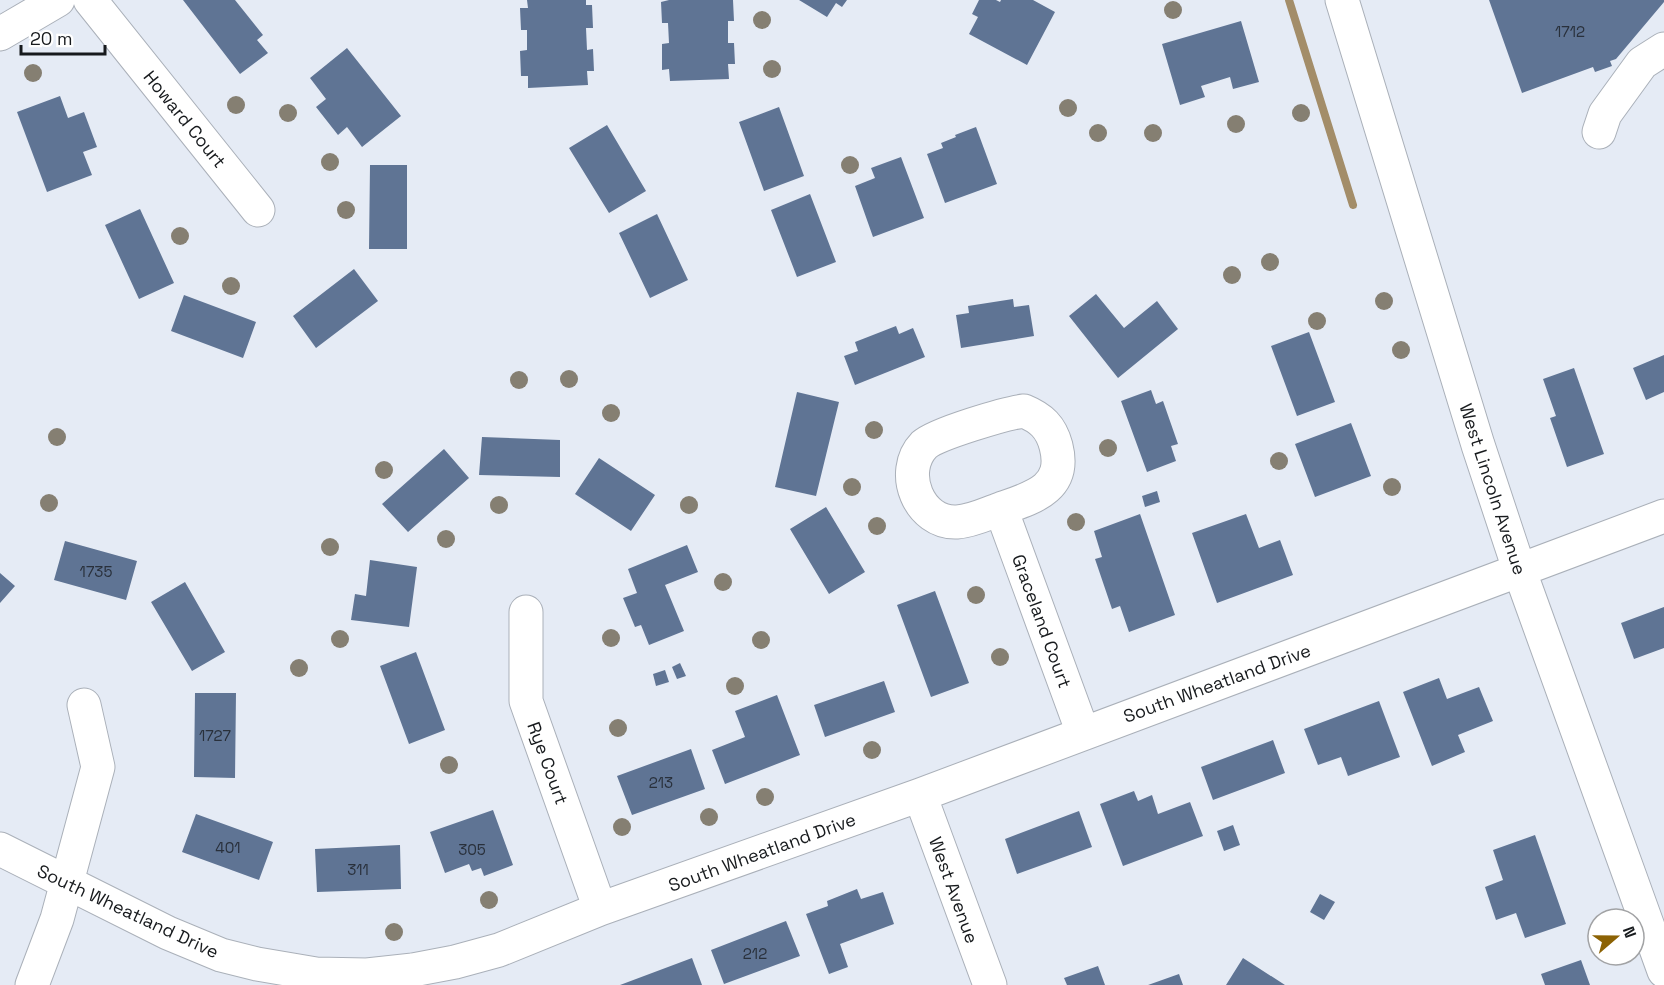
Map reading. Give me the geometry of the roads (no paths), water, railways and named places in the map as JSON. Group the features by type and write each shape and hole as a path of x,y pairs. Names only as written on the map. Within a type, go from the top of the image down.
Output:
{"street":[{"path":"0,34 58,0"},
{"name":"Howard Court","path":"90,0 258,210"},
{"name":"West Lincoln Avenue","path":"1342,0 1478,445 1519,570 1664,971"},
{"path":"1599,132 1605,114 1642,63 1664,49"},
{"name":"Graceland Court","path":"1001,509 1083,733"},
{"name":"South Wheatland Drive","path":"0,849 185,941 220,955 316,974 367,975 455,962 499,950 600,909 920,795 1664,516"},
{"name":"Rye Court","path":"526,612 526,701 600,909"},
{"path":"32,985 57,919 98,767 84,705"},
{"name":"West Avenue","path":"920,795 990,985"}],"waterway":[{"path":"1289,0 1353,205"}]}
